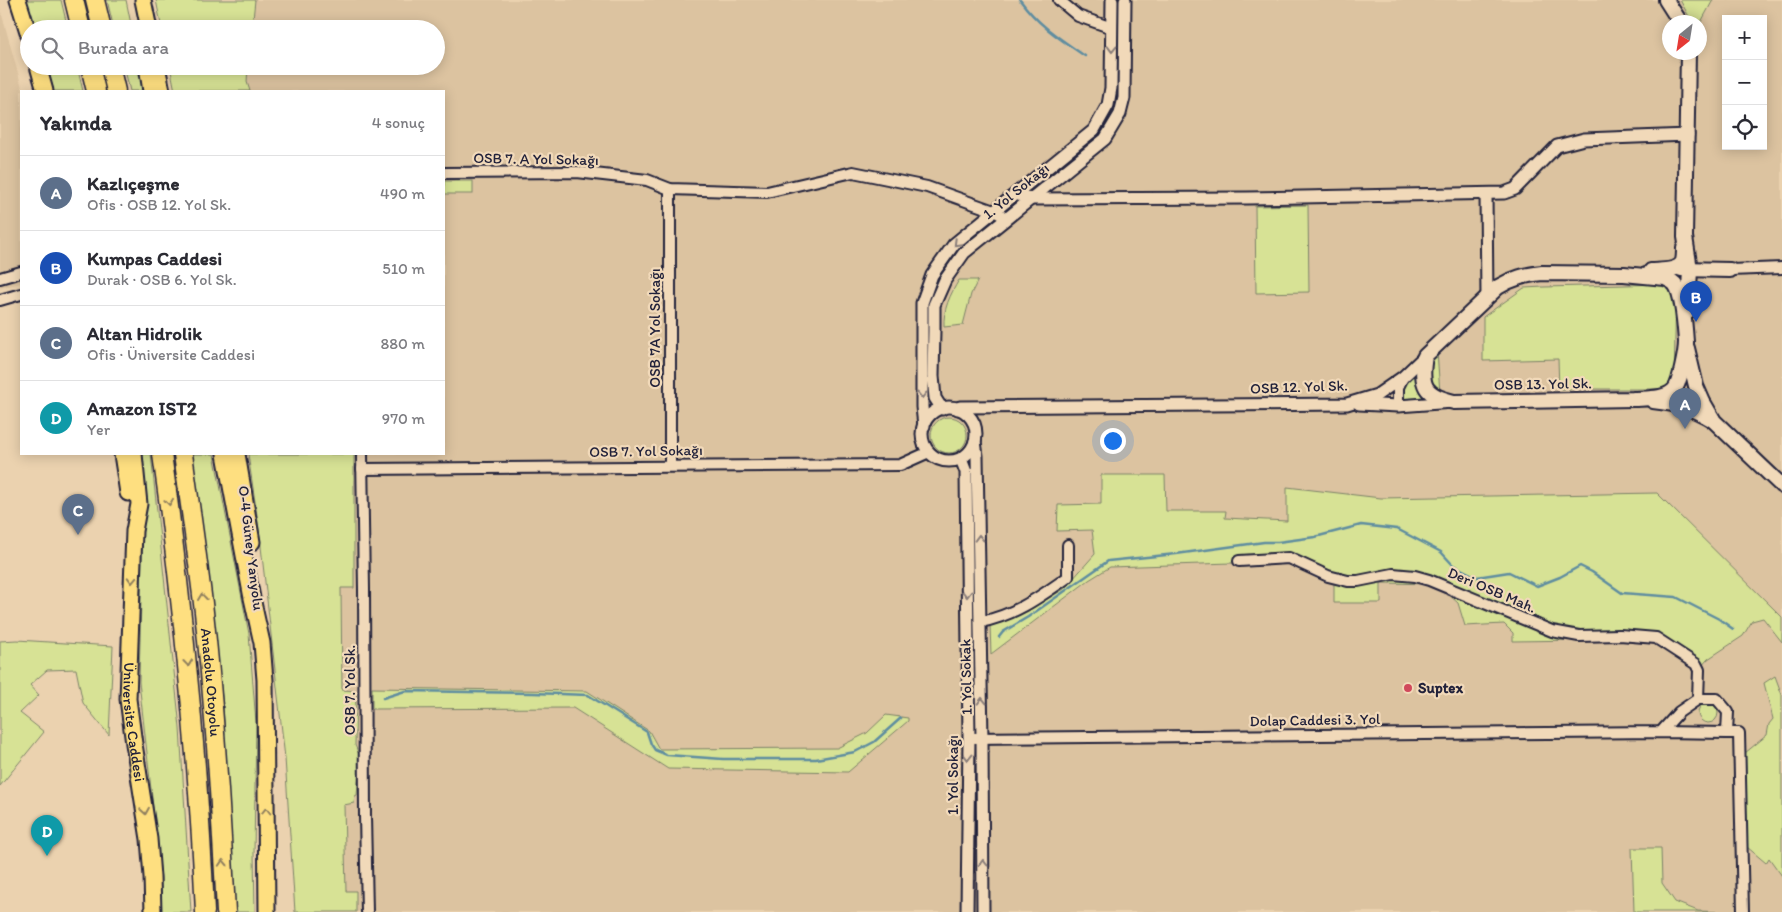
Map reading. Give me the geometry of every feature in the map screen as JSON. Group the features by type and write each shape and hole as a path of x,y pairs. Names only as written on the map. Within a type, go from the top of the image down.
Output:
{"highway":[{"path":"74,0 79,20"},
{"path":"96,0 100,20"},
{"path":"92,75 96,90"},
{"path":"112,75 116,90"},
{"name":"Anadolu Otoyolu","path":"162,455 190,678 205,912"},
{"name":"Anadolu Otoyolu","path":"182,455 203,603 211,686 226,912"}],"main road":[{"path":"18,0 24,20"},
{"path":"142,0 143,20"},
{"path":"142,0 147,20"},
{"path":"1666,0 1676,15"},
{"path":"1672,269 1679,266 1683,261 1685,237 1688,60"},
{"path":"41,75 45,90"},
{"path":"148,75 151,90"},
{"path":"159,75 162,90"},
{"path":"1633,399 1668,395 1674,391 1680,379 1686,343 1689,290 1693,265 1685,237"},
{"path":"1624,274 1693,265 1730,270"},
{"path":"1689,290 1693,281 1698,277 1730,270"},
{"name":"OSB 12. Yol Sk.","path":"1425,356 1498,287 1509,280 1524,275 1542,273 1624,274"},
{"path":"1624,274 1665,278 1672,281 1676,286 1681,300 1686,343 1696,386 1714,421"},
{"path":"1425,356 1423,372 1426,389 1437,398 1454,402"},
{"path":"1633,399 1677,404 1695,410 1714,421 1782,486"},
{"name":"OSB 13. Yol Sk.","path":"1454,402 1633,399"},
{"path":"122,455 134,531"},
{"path":"134,455 139,504 134,531"},
{"path":"225,455 262,643 265,680 267,912"},
{"name":"O-4 Güney Yanyolu","path":"237,455 252,543 262,643"},
{"name":"Üniversite Caddesi","path":"134,531 128,699 149,839 152,912"}],"street":[{"path":"1059,0 1078,16 1112,28"},
{"path":"924,426 922,407 922,302 932,275 954,244 1094,130 1108,105 1111,88 1112,0"},
{"name":"1. Yol Sokağı","path":"942,409 935,398 934,305 945,280 964,253 1105,139 1120,114 1124,98 1125,0"},
{"path":"1016,194 1030,199 1504,193 1514,189 1557,146 1584,139 1688,135"},
{"name":"OSB 7. A Yol Sokağı","path":"445,173 577,172 647,180 670,189 767,192 853,172 926,187 1006,218"},
{"name":"OSB 7A Yol Sokağı","path":"670,189 670,466"},
{"path":"1486,194 1487,298"},
{"path":"1730,270 1782,268"},
{"path":"0,278 20,272"},
{"path":"0,300 20,294"},
{"name":"OSB 12. Yol Sk.","path":"958,409 960,407 1347,404 1371,398 1403,377 1425,356"},
{"path":"1398,406 1398,387 1403,377"},
{"path":"1347,404 1398,406 1454,402"},
{"path":"972,421 990,407"},
{"path":"942,409 958,409 964,412 972,421 976,434 975,442 961,459 944,461 928,452 924,444 922,435 928,418 934,412 942,409"},
{"name":"1. Yol Sokak","path":"975,442 977,456 982,738 983,912"},
{"name":"OSB 7. Yol Sokağı","path":"362,468 900,464 928,452"},
{"path":"362,455 362,468"},
{"name":"1. Yol Sokağı","path":"961,459 966,472 967,912"},
{"name":"OSB 7. Yol Sk.","path":"362,468 367,912"},
{"path":"980,622 990,620 1027,605 1068,577 1068,545"},
{"name":"Deri OSB Mah.","path":"1239,561 1289,558 1328,576 1348,581 1358,581 1393,574 1415,576 1437,583 1552,631 1579,636 1651,636 1661,640 1696,664 1699,670 1698,699"},
{"path":"1661,732 1679,712 1698,699 1717,699 1728,712 1727,733 1739,733 1742,912"},
{"name":"Dolap Caddesi 3. Yol","path":"968,738 1727,733"}],"shaded area":[{"path":"156,0 1782,0 1782,912 295,912 285,758 259,529 248,455 445,455 445,90 175,90 172,75 445,75 445,20 160,20"},
{"path":"0,8 23,90 20,90 20,283 0,288"}],"green space":[{"path":"25,0 61,0 66,20 31,20"},
{"path":"107,0 126,0 130,20 112,20"},
{"path":"156,0 255,0 253,20 160,20"},
{"path":"1680,0 1713,0 1705,15 1688,15"},
{"path":"49,75 79,75 83,90 54,90"},
{"path":"126,75 142,75 145,90 130,90"},
{"path":"172,75 247,75 250,90 175,90"},
{"path":"445,181 473,181 473,194 445,194"},
{"path":"1308,205 1309,292 1256,293 1255,206"},
{"path":"959,280 978,280 971,294 963,325 944,327 948,302"},
{"path":"1666,284 1676,290 1674,381 1665,389 1559,389 1558,359 1483,361 1483,317 1524,288"},
{"path":"1437,351 1440,393 1427,382 1428,361"},
{"path":"1414,372 1416,381 1424,395 1431,401 1401,401 1399,390"},
{"path":"949,417 956,418 962,422 966,428 966,442 962,448 956,452 949,453 942,452 936,448 932,442 931,435 932,428 936,422 942,418"},
{"path":"136,455 151,455 180,728 191,912 160,912 161,878 139,682 143,515"},
{"path":"192,455 214,455 249,634 256,723 255,912 235,912 223,705"},
{"path":"248,455 354,455 354,588 341,588 342,690 356,691 355,745 360,757 357,795 355,796 354,803 344,805 346,891 356,891 356,912 295,912 285,758 259,529"},
{"path":"1101,475 1165,475 1166,511 1226,511 1225,518 1287,521 1287,487 1381,498 1657,493 1782,617 1782,642 1763,618 1752,621 1743,636 1708,659 1698,670 1657,639 1513,641 1513,633 1504,624 1465,626 1458,603 1437,584 1381,583 1381,603 1334,603 1334,580 1293,561 1110,567 1089,580 991,654 990,625 1029,610 1064,589 1095,554 1092,530 1057,531 1058,505 1101,504"},
{"path":"17,640 113,646 109,735 83,703 76,669 47,670 30,685 39,695 20,713 44,732 0,786 0,641"},
{"path":"1775,676 1782,695 1782,876 1769,858 1766,863 1747,847 1745,753 1767,735 1769,724 1773,719 1764,683"},
{"path":"372,688 587,691 649,731 659,749 837,748 867,733 886,715 908,718 908,721 848,772 668,769 573,708 372,709"},
{"path":"1704,703 1712,703 1718,709 1718,717 1712,723 1704,723 1698,717 1698,709"},
{"path":"1632,848 1661,848 1662,883 1675,902 1698,911 1726,912 1634,912"}],"waterway":[{"path":"1020,0 1042,24 1085,56"},
{"path":"999,637 1003,632 1028,617 1108,561 1315,537 1361,525 1397,529 1441,552 1453,565 1477,577 1509,572 1537,586 1560,577 1580,566 1622,593 1676,597 1719,619 1733,629"},
{"path":"383,698 405,691 588,695 647,732 655,750 667,755 723,759 816,759 855,752 874,742 901,718"}],"place":[{"name":"Kumpas Caddesi","path":"1696,322"},
{"name":"Kazlıçeşme","path":"1685,429"},
{"name":"Altan Hidrolik","path":"78,535"},
{"name":"Suptex","path":"1408,688"},
{"name":"Amazon IST2","path":"47,856"}]}
